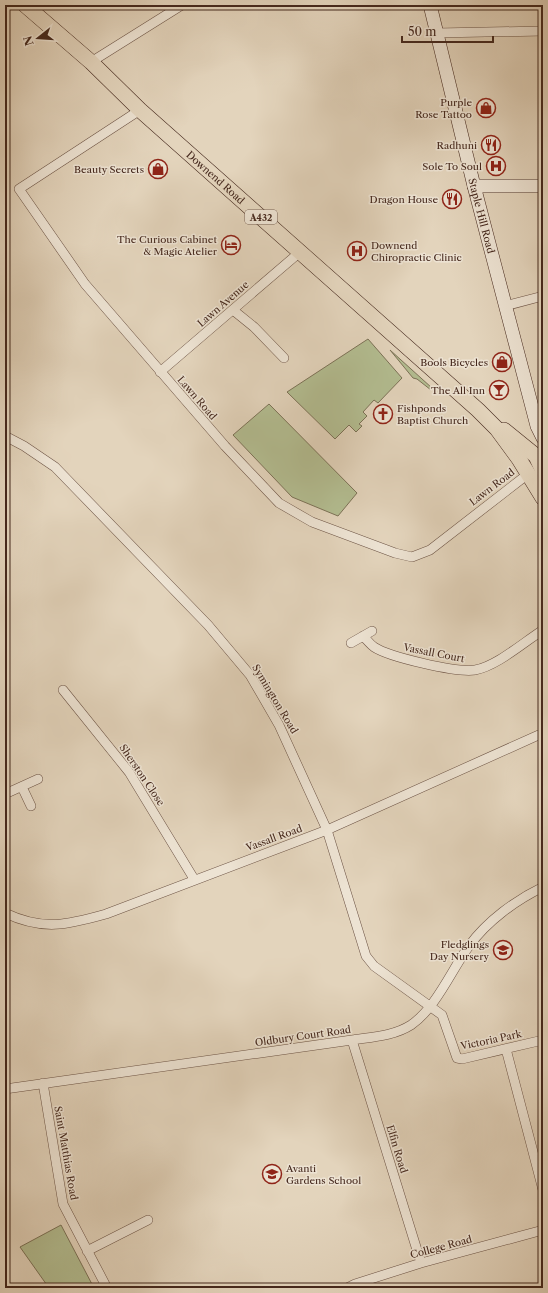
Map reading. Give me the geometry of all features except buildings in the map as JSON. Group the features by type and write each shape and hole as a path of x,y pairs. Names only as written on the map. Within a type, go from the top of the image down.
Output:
{"main road":[{"name":"Downend Road","path":"25,5 91,62 140,110 473,405 497,429 528,474"},
{"name":"Staple Hill Road","path":"430,5 474,186 540,432 536,456"},
{"path":"474,186 543,186"},
{"name":"Downend Road","path":"497,429 506,431 536,456"},
{"name":"A432","path":"536,456 543,471"},
{"name":"A432","path":"528,474 543,498"}],"street":[{"path":"91,62 182,5"},
{"path":"437,33 543,31"},
{"name":"Lawn Road","path":"140,110 19,188 85,284 225,446 279,503 312,522 395,553 412,557 430,550 528,474"},
{"name":"Lawn Avenue","path":"160,372 300,252"},
{"path":"505,306 543,296"},
{"path":"233,310 254,327 284,358"},
{"name":"Symington Road","path":"5,436 24,446 55,467 208,625 250,675 279,725 327,830 366,956 380,971 430,1005"},
{"name":"Vassall Court","path":"364,636 375,647 392,655 461,671 476,670 494,663 543,630"},
{"path":"351,643 372,631"},
{"name":"Sherston Close","path":"63,690 129,772 194,879"},
{"name":"Vassall Road","path":"5,913 24,922 52,925 80,921 106,914 194,879 327,830 543,733"},
{"path":"5,794 38,779"},
{"path":"22,787 30,806"},
{"name":"Oldbury Court Road","path":"5,1089 352,1040 383,1035 406,1027 417,1019 430,1005 470,944 488,924 512,905 543,887"},
{"name":"Victoria Park","path":"430,1005 446,1020 457,1058 462,1059 543,1040"},
{"name":"Elfin Road","path":"352,1040 421,1263"},
{"path":"506,1049 543,1190"},
{"name":"Saint Matthias Road","path":"43,1083 63,1204 107,1288"},
{"path":"88,1251 148,1220"},
{"name":"College Road","path":"347,1288 355,1284 421,1263 543,1230"}],"green space":[{"path":"368,339 402,378 378,403 374,400 363,412 367,416 359,424 362,426 356,432 349,425 335,439 287,392"},
{"path":"390,350 432,388 431,390 417,379 413,378"},
{"path":"269,404 357,493 338,516 292,497 233,435"},
{"path":"61,1225 94,1288 49,1288 20,1247"}],"place":[{"name":"Purple Rose Tattoo","path":"486,108"},
{"name":"Radhuni","path":"491,145"},
{"name":"Sole To Soul","path":"496,166"},
{"name":"Beauty Secrets","path":"158,169"},
{"name":"Dragon House","path":"452,199"},
{"name":"The Curious Cabinet & Magic Atelier","path":"231,245"},
{"name":"Downend Chiropractic Clinic","path":"357,251"},
{"name":"Bools Bicycles","path":"502,362"},
{"name":"The All Inn","path":"499,390"},
{"name":"Fishponds Baptist Church","path":"383,414"},
{"name":"Fledglings Day Nursery","path":"503,950"},
{"name":"Avanti Gardens School","path":"272,1174"}]}
